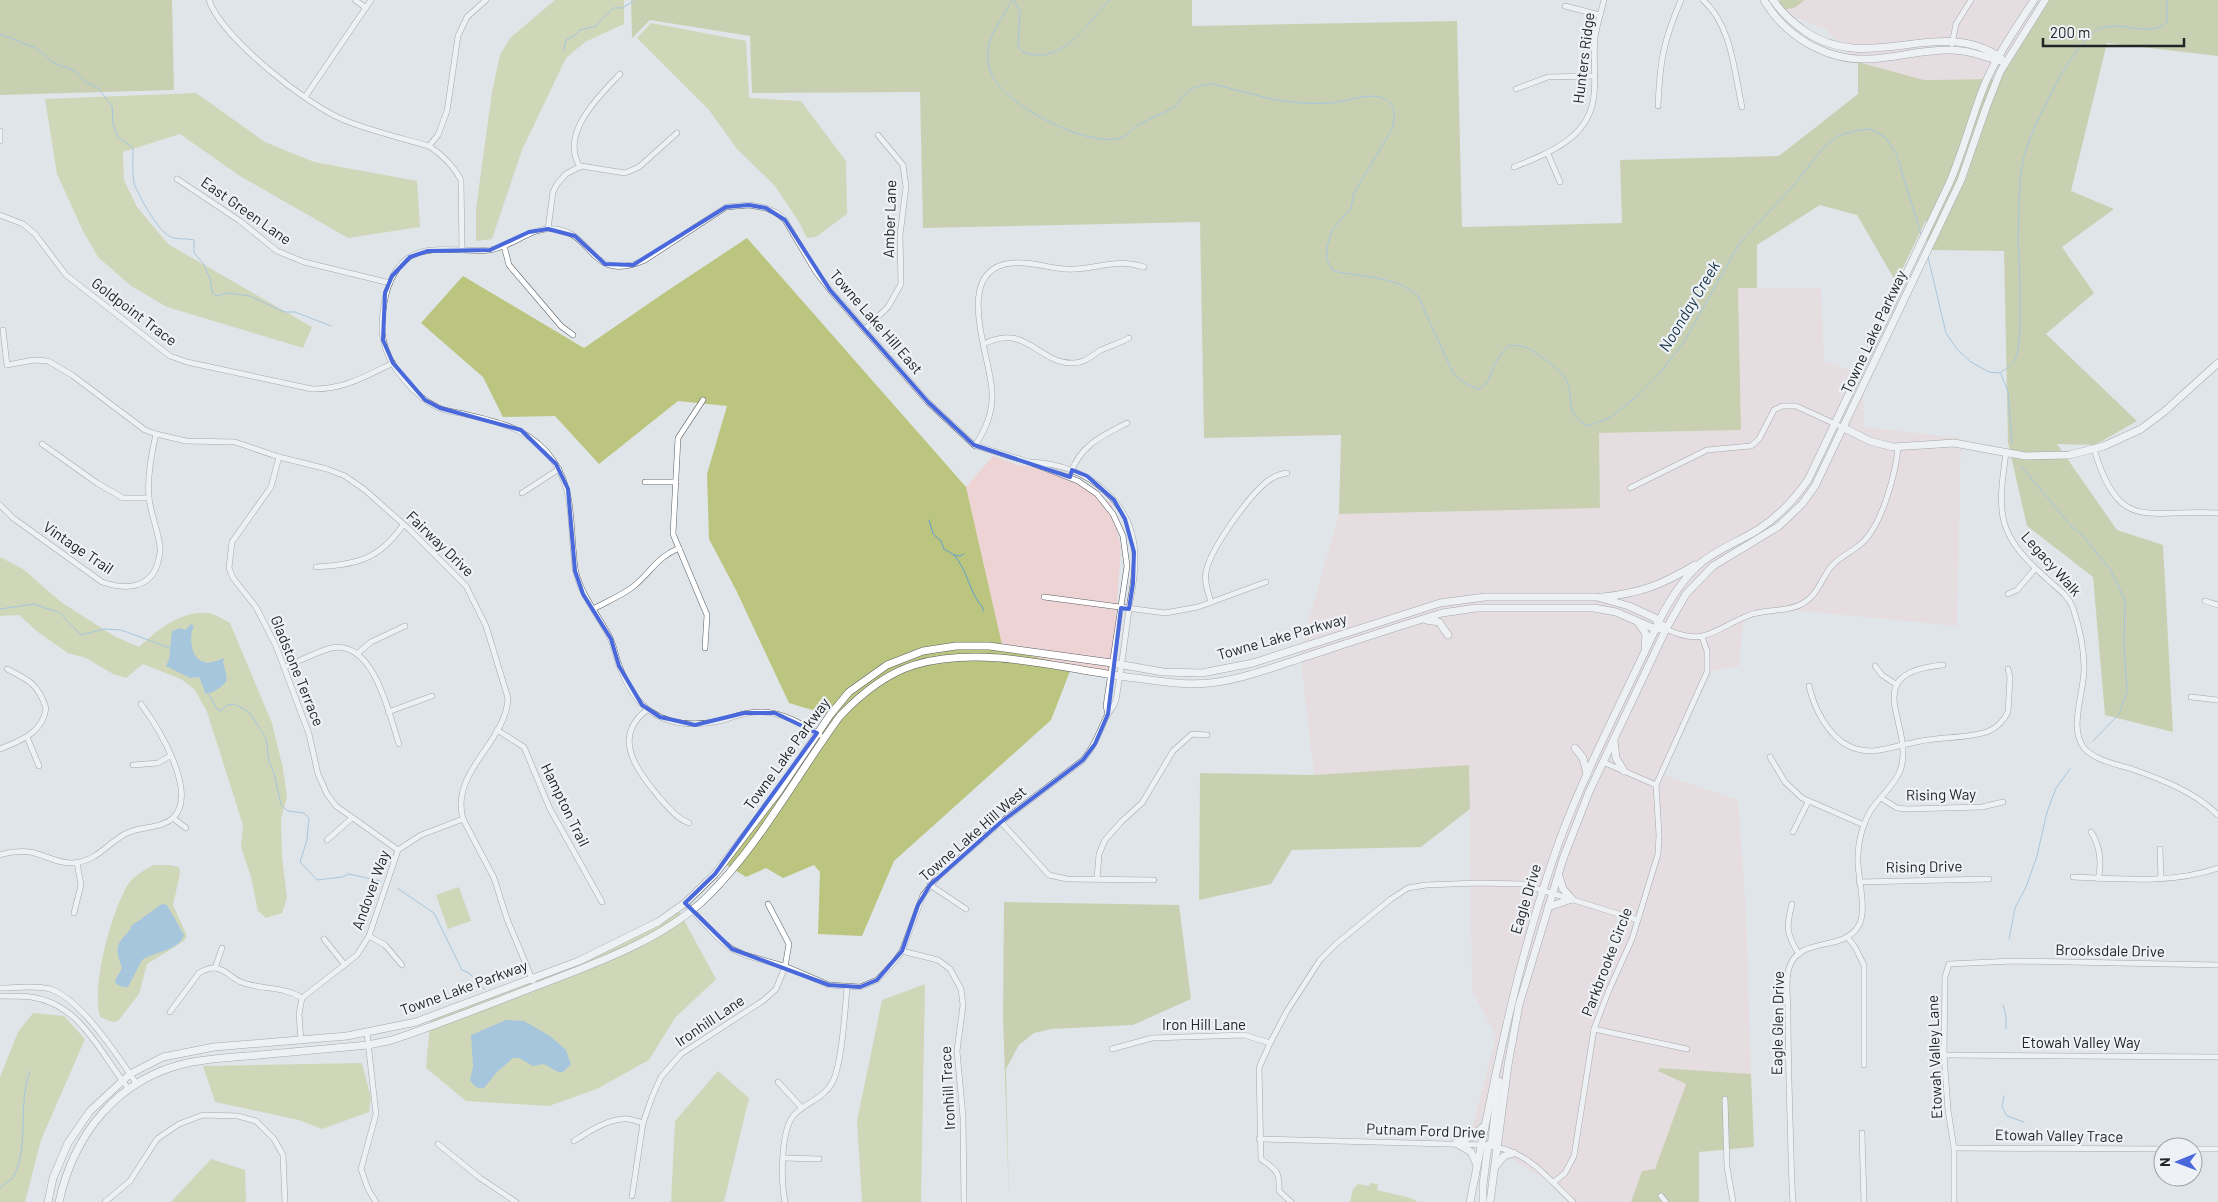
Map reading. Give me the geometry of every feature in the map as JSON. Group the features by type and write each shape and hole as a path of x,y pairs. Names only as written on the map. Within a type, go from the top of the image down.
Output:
{"main road":[{"path":"1764,0 1779,21 1795,36 1820,50 1836,55 1870,59 1914,52 1951,50 1997,58 2006,62"},
{"path":"1773,0 1781,12 1795,25 1816,38 1838,46 1872,49 1952,40 1988,49 1997,58"},
{"name":"Towne Lake Parkway","path":"1659,621 1680,585 1695,569 1711,556 1758,530 1788,506 1812,474 1938,208 1961,155 1979,98 1997,58 2034,0"},
{"name":"Towne Lake Parkway","path":"1666,629 1684,596 1701,576 1728,556 1769,533 1802,504 1822,474 1966,170 1986,108 2006,62 2046,0"},
{"path":"1844,428 1870,441 1898,448 1954,443 2006,453 2050,456 2094,450 2125,437 2154,420 2218,363"},
{"path":"1597,597 1636,593 1654,587 1711,556"},
{"name":"Towne Lake Parkway","path":"59,1202 64,1179 76,1149 98,1118 128,1088 155,1073 187,1063 368,1045 418,1031 533,983 621,942 658,922 685,903 715,874 779,791 817,733 849,692 887,666 923,651 956,646 989,646 1173,673 1220,671 1254,663 1448,602 1485,598 1597,597 1629,606 1659,621 1666,629"},
{"name":"Towne Lake Parkway","path":"48,1202 53,1178 68,1143 90,1110 130,1074 163,1058 214,1047 301,1041 367,1033 416,1022 533,983 638,944 665,929 707,897 741,859 824,738 846,710 876,684 912,666 949,657 992,657 1119,676 1186,684 1209,683 1236,678 1442,613 1476,608 1576,607 1604,609 1655,628 1666,629"},
{"path":"1418,620 1439,622 1448,635"},
{"path":"1636,620 1646,634 1644,652"},
{"name":"Eagle Drive","path":"1490,1202 1494,1170 1486,1124 1510,1004 1543,890 1569,816 1659,621"},
{"name":"Eagle Drive","path":"1470,1202 1477,1166 1489,1146 1516,1022 1552,892 1578,817 1666,629"},
{"path":"1614,741 1616,758 1624,771"},
{"path":"1575,748 1584,758 1588,775"},
{"path":"1548,908 1572,899 1563,889 1559,872"},
{"path":"1483,1202 1483,1182 1498,1092 1498,1065"},
{"path":"1456,1143 1473,1136 1486,1124"},
{"path":"1456,1143 1474,1155 1477,1166"},
{"path":"1494,1170 1504,1156 1514,1153"}],"street":[{"path":"208,0 218,20 276,77 305,97 343,120 428,146 440,153 450,163 461,180 462,250"},
{"path":"355,0 366,8"},
{"path":"305,97 371,0"},
{"path":"428,146 438,135 446,117 458,36 467,18 486,0"},
{"name":"Hunters Ridge","path":"1514,167 1548,154 1574,137 1588,116 1594,96 1596,37 1604,0"},
{"path":"1658,106 1660,65 1664,43 1681,0"},
{"path":"1703,0 1715,12 1725,30 1742,107"},
{"path":"1951,50 1956,24 1971,0"},
{"path":"1565,6 1600,14"},
{"path":"580,167 575,159 573,147 585,114 596,99 620,74"},
{"path":"1516,89 1548,77 1595,76"},
{"path":"0,131 0,141"},
{"path":"548,229 554,192 557,184 566,174 580,167 591,166 616,173 625,173 639,167 677,133"},
{"name":"Amber Lane","path":"864,329 888,307 901,284 900,236 906,187 903,165 878,135"},
{"path":"1548,154 1560,182"},
{"name":"East Green Lane","path":"177,179 240,221 277,251 304,262 390,283"},
{"name":"Towne Lake Hill East","path":"824,738 793,719 776,713 744,713 719,721 695,725 660,717 642,705 619,666 611,639 583,594 575,571 568,489 559,469 546,451 521,430 507,424 440,408 425,400 393,363 383,340 382,327 386,293 392,276 410,257 428,251 490,250 504,246 529,232 548,229 565,231 575,236 598,260 606,264 622,267 645,260 726,207 749,205 766,208 777,213 785,220 816,272 830,290 928,402 975,446 1029,462 1070,477 1097,494 1110,509 1119,524 1124,541 1127,566 1112,663"},
{"name":"Goldpoint Trace","path":"0,216 23,224 35,234 66,275 170,356 187,362 292,387 328,390 347,386 393,363"},
{"path":"504,246 509,265 561,326 573,335"},
{"path":"975,446 986,427 992,406 991,378 978,309 979,295 987,276 998,267 1018,263 1066,270 1115,262 1144,267"},
{"name":"Fairway Drive","path":"3,330 7,365 34,360 48,361 78,379 145,430 186,441 235,442 279,457 328,468 345,476 365,490 442,560 466,586 473,596 486,626 508,698 508,709 462,788 460,800 463,819 494,878 506,920 533,983"},
{"path":"984,344 1002,339 1023,340 1055,359 1075,363 1089,359 1100,351 1129,338"},
{"path":"703,400 678,438 674,534 707,615 705,648"},
{"path":"1630,488 1707,450 1751,446 1759,439 1774,410 1782,406 1796,406 1844,428"},
{"path":"1070,477 1079,455 1087,447 1097,439 1127,423"},
{"name":"Vintage Trail","path":"0,505 13,518 102,582 125,588 145,582 156,568 161,548 149,498 148,476 156,434"},
{"path":"42,444 97,483 123,498 149,498"},
{"path":"1666,629 1688,638 1702,636 1752,614 1790,608 1803,604 1811,598 1833,564 1859,546 1872,531 1893,482 1898,448"},
{"path":"2094,450 2107,487 2116,499 2127,508 2161,514 2218,513"},
{"name":"Legacy Walk","path":"2006,453 2001,492 2003,520 2016,549 2035,569 2062,592 2072,606 2083,653 2084,674 2079,702 2078,723 2079,737 2085,749 2103,760 2148,775 2184,790 2218,815"},
{"name":"Gladstone Terrace","path":"279,457 271,487 232,542 229,568 233,578 266,623 314,748 322,785 336,806 398,850"},
{"name":"Towne Lake Hill East","path":"1029,462 1048,463 1087,476 1114,500 1125,519 1131,534 1135,563 1119,676"},
{"path":"522,493 559,469"},
{"path":"1211,602 1206,584 1206,570 1219,544 1243,507 1254,494 1269,480 1277,475 1287,473"},
{"path":"645,482 676,482"},
{"path":"316,567 361,562 374,554 403,525"},
{"path":"593,609 633,587 655,563 667,553 679,548"},
{"path":"2008,594 2018,590 2035,569"},
{"path":"1044,597 1165,613 1187,610 1266,582"},
{"path":"2205,601 2218,605"},
{"path":"358,654 371,642 405,626"},
{"name":"Parkbrooke Circle","path":"1554,1182 1565,1173 1574,1156 1594,1029 1628,949 1658,854 1659,835 1656,784 1707,672 1707,651 1702,636"},
{"path":"284,667 331,648 347,649 358,654 367,662 374,674 399,744"},
{"name":"Towne Lake Hill West","path":"1108,714 1106,706 1112,663"},
{"path":"1875,666 1882,675 1897,686"},
{"path":"1864,1065 1864,965 1848,938 1859,924 1862,915 1858,855 1864,825 1876,802 1881,798 1900,771 1902,744 1894,706 1897,686 1906,674 1912,670 1943,666"},
{"path":"0,749 27,737 40,725 46,708 43,698 32,682 7,669"},
{"path":"1808,686 1812,700 1830,730 1845,744 1865,751 1980,733 1995,727 2008,712 2010,677 2008,669"},
{"name":"Towne Lake Hill West","path":"685,903 718,938 732,949 830,985 847,988 860,987 876,980 902,951 918,906 930,885 1001,822 1083,760 1095,744 1108,714 1114,708 1119,676"},
{"path":"388,712 432,696"},
{"path":"2191,697 2218,700"},
{"path":"0,855 32,852 60,862 77,862 90,859 104,851 129,832 158,826 172,818 182,802 182,790 170,756 152,719 141,704"},
{"path":"648,710 638,717 634,724 631,732 630,754 649,785 681,819 689,822"},
{"name":"Hampton Trail","path":"497,730 524,747 550,809 602,902"},
{"path":"1097,880 1098,854 1105,840 1142,803 1173,751 1192,734 1207,735"},
{"path":"27,737 39,766"},
{"path":"133,765 158,763 170,756"},
{"path":"1770,757 1791,789 1808,802 1864,825"},
{"path":"1603,762 1656,784"},
{"name":"Rising Way","path":"1881,798 1897,808 1907,809 1982,807 2002,802"},
{"path":"1793,832 1808,802"},
{"path":"172,818 186,828"},
{"path":"327,840 352,818"},
{"name":"Andover Way","path":"302,998 357,955 369,936 398,850 422,835 463,819"},
{"path":"1001,822 1049,876 1067,879 1154,880"},
{"path":"2091,832 2100,862 2098,879"},
{"path":"2160,849 2161,878"},
{"path":"74,912 81,885 77,862"},
{"path":"2073,877 2098,879 2161,878 2203,874 2218,868"},
{"name":"Rising Drive","path":"1859,882 1989,879"},
{"path":"1291,1202 1278,1191 1280,1178 1276,1170 1261,1159 1258,1068 1287,1011 1320,960 1336,944 1391,898 1408,888 1426,885 1522,884 1638,920"},
{"path":"930,885 966,909"},
{"name":"Ironhill Lane","path":"632,1196 642,1123 661,1077 681,1054 764,1000 776,988 785,967 790,944 768,904"},
{"path":"1792,904 1787,922 1790,939 1799,954"},
{"path":"369,936 385,945 402,965"},
{"name":"Eagle Glen Drive","path":"1793,1202 1788,969 1794,957 1811,946 1842,941 1848,938"},
{"path":"324,940 345,965"},
{"path":"215,968 222,948"},
{"name":"Ironhill Trace","path":"902,951 938,960 950,969 957,978 961,989 963,1005 957,1052 963,1117 964,1202"},
{"name":"Brooksdale Drive","path":"2001,962 2218,965"},
{"name":"Etowah Valley Lane","path":"1954,1202 1954,1148 1948,1110 1944,1055 1945,977 1949,964 2001,962"},
{"path":"170,1012 199,973 206,969 215,968 224,971 242,983 291,991 302,998 299,1014 301,1041"},
{"path":"0,988 28,987 48,989 60,993 76,1004 88,1017 136,1083"},
{"path":"785,1202 782,1187 789,1125 793,1116 820,1096 831,1084 835,1076 847,988"},
{"path":"0,996 31,997 54,1004 72,1014 83,1025 128,1088"},
{"path":"1594,1029 1687,1049"},
{"path":"367,1033 376,1114 361,1169 368,1189 376,1202"},
{"name":"Iron Hill Lane","path":"1112,1050 1152,1038 1244,1035 1270,1043"},
{"name":"Etowah Valley Way","path":"1944,1055 2218,1057"},
{"path":"778,1082 802,1108"},
{"path":"1725,1099 1727,1167 1733,1202"},
{"path":"105,1202 130,1181 157,1139 179,1124 203,1115 238,1116 256,1121 274,1139 283,1155 285,1202"},
{"path":"574,1141 603,1125 620,1119 642,1123"},
{"path":"1862,1133 1864,1202"},
{"name":"Putnam Ford Drive","path":"1259,1138 1456,1143 1489,1146 1514,1153 1534,1164 1573,1202"},
{"path":"438,1144 480,1178 516,1202"},
{"name":"Etowah Valley Trace","path":"1954,1148 2153,1149"},
{"path":"2203,1149 2218,1149"},
{"path":"784,1158 819,1159"},
{"path":"1662,1196 1666,1202"}],"highlighted area":[{"path":"749,205 766,208 785,220 830,290 928,402 974,445 1070,477 1072,470 1087,476 1114,500 1125,519 1134,552 1133,583 1129,609 1121,608 1108,714 1095,744 1083,760 1001,822 930,885 918,905 902,951 877,980 860,987 829,985 732,949 685,903 715,874 817,733 775,713 744,713 695,725 660,717 642,705 619,666 611,639 583,594 575,571 568,489 556,464 521,430 440,408 425,400 393,363 383,340 385,293 392,276 410,257 428,251 490,250 529,232 548,229 575,236 605,264 633,265 726,207"}],"shaded area":[{"path":"1784,0 2046,0 1997,79 1924,80 1858,62 1825,29 1778,11"},
{"path":"1738,288 1821,288 1824,361 1863,375 1864,427 1961,438 1957,626 1803,611 1755,616 1743,623 1739,666 1712,671 1662,774 1738,800 1746,914 1751,1074 1660,1068 1658,1071 1686,1084 1655,1170 1642,1171 1631,1202 1579,1202 1471,1132 1496,1036 1472,991 1469,766 1314,775 1300,652 1339,514 1600,508 1599,433 1741,430"},
{"path":"993,456 1018,465 1055,470 1111,503 1121,548 1112,675 1003,650 966,487"}],"green space":[{"path":"0,0 172,0 174,90 0,95"},
{"path":"555,0 624,0 624,24 585,42 566,58 522,150 492,239 476,241 476,209 492,92 500,55 510,38"},
{"path":"631,0 1192,0 1192,26 1457,21 1462,227 1622,223 1620,160 1779,156 1858,94 1858,62 1924,80 1997,79 2046,0 2218,0 2218,56 2107,43 2071,191 2114,209 2062,247 2094,293 2046,334 2137,421 2095,445 2057,444 2117,530 2163,545 2173,732 2105,715 2093,577 2027,526 2008,443 2004,251 1927,250 1926,220 1896,282 1857,215 1820,205 1757,245 1757,288 1738,288 1741,430 1599,433 1600,508 1339,514 1341,435 1204,438 1200,222 923,228 920,92 752,93 750,36 650,20 632,38"},
{"path":"1779,0 1805,0 1794,8 1782,10"},
{"path":"651,23 746,41 749,98 801,101 846,161 847,214 816,237 807,238 799,222 775,186 737,149 709,110 637,38"},
{"path":"196,93 265,142 314,162 417,181 420,227 348,238 240,176 180,134 123,152 124,180 137,207 168,244 312,327 303,348 167,307 131,286 98,257 83,231 57,174 45,99"},
{"path":"747,238 966,487 1003,649 1072,666 1051,720 894,861 862,936 818,934 820,872 814,865 783,878 766,868 746,877 722,862 805,753 829,715 789,703 736,590 709,539 707,474 727,406 678,401 599,464 555,416 503,417 483,377 421,323 463,276 584,348"},
{"path":"0,557 23,569 61,602 114,636 139,647 170,622 188,615 208,613 230,623 272,723 283,768 287,798 281,818 282,856 287,898 282,913 266,918 258,911 251,877 241,847 243,825 207,712 195,690 181,679 143,664 126,678 113,674 86,658 68,653 39,633 19,615 0,616"},
{"path":"1469,765 1470,809 1421,847 1292,850 1271,884 1199,900 1200,773 1314,775"},
{"path":"154,865 179,867 180,874 173,905 187,936 184,941 147,964 139,994 118,1021 112,1022 100,1017 98,1004 100,969 109,931 129,882"},
{"path":"459,887 471,921 448,929 436,895"},
{"path":"1004,902 1179,905 1191,999 1133,1025 1051,1029 1034,1033 1019,1045 1006,1069 1009,1202 1003,1016"},
{"path":"678,909 716,979 675,1018 649,1060 597,1089 549,1106 466,1101 426,1068 431,1013 510,986 593,954"},
{"path":"925,984 921,1202 862,1202 857,1121 882,1000"},
{"path":"33,1013 64,1016 85,1039 41,1140 25,1202 0,1202 0,1077 18,1032"},
{"path":"362,1063 371,1098 369,1112 322,1129 299,1120 215,1102 203,1066"},
{"path":"1660,1068 1751,1074 1754,1147 1699,1152 1699,1202 1631,1202 1642,1171 1655,1169 1686,1084 1658,1071"},
{"path":"718,1071 749,1098 724,1202 671,1202 675,1121"},
{"path":"211,1159 245,1170 246,1202 171,1202"},
{"path":"1370,1183 1378,1184 1377,1190 1411,1198 1418,1202 1350,1202 1353,1189 1358,1184 1369,1186"}],"water":[{"path":"191,624 194,626 191,635 193,651 199,660 214,662 224,658 223,662 227,677 225,683 211,693 207,692 206,695 199,677 190,678 166,666 169,659 172,631 180,628 185,630"},
{"path":"162,904 167,905 184,935 182,940 172,947 142,960 128,987 116,984 115,981 122,968 118,955 119,943 131,929 131,926"},
{"path":"506,1020 524,1021 550,1036 566,1050 571,1064 563,1072 558,1072 544,1064 533,1066 519,1058 513,1058 497,1072 484,1088 476,1087 470,1080 473,1066 471,1035"}],"waterway":[{"name":"Noonday Creek","path":"1012,0 989,43 988,62 991,73 999,85 1012,98 1029,110 1048,121 1088,137 1106,139 1123,137 1137,126 1173,108 1191,89 1209,84 1298,103 1329,103 1372,96 1385,99 1392,105 1394,112 1392,129 1354,193 1351,208 1332,230 1327,247 1327,260 1333,271 1378,278 1400,284 1418,296 1453,373 1471,386 1479,389 1485,384 1497,361 1508,346 1520,346 1537,353 1564,376 1569,390 1572,410 1575,416 1588,426 1611,417 1636,397 1661,372 1685,340 1739,244 1793,186 1824,147 1838,136 1870,129 1885,137 1896,153 1921,234"},
{"path":"1014,0 1020,12 1018,46 1023,52 1037,55 1050,53 1062,48 1083,31 1110,0"},
{"name":"Noonday Creek","path":"1928,257 1946,333 1957,349 1971,362 1989,372 2000,373 2013,362 2018,349 2020,322 2019,191 2023,160 2034,130 2065,68 2077,50 2089,37 2099,29 2108,27 2144,29 2160,27 2167,22 2167,0"},
{"path":"564,50 566,40 580,30 596,26 613,8 622,8 634,1"},
{"path":"0,34 36,48 54,63 75,71 85,82 98,88 112,106 113,124 117,136 133,148 134,183 144,204 166,234 174,238 194,240 194,253 204,264 210,279 212,292 217,296 227,293 250,296 284,312 295,312 331,326"},
{"path":"2001,374 2008,392 2012,444"},
{"path":"2021,466 2110,569 2125,600 2124,646 2127,691 2119,714 2093,741"},
{"path":"929,520 933,534 941,541 944,549 954,555 960,556 964,554"},
{"path":"954,555 959,561 983,611"},
{"path":"0,609 34,604 60,613 81,635 104,629 121,630 170,648"},
{"path":"207,692 217,709 221,711 227,705 234,704 249,712 266,738 269,761 274,773 281,805 288,811 304,813 309,818 307,840 300,862 317,880 342,877 349,874 380,881"},
{"path":"2009,939 2015,908 2026,887 2037,856 2047,812 2056,788 2070,769"},
{"path":"397,888 434,913 462,970 469,973 485,990"},
{"path":"2003,1005 2006,1016 2006,1029"},
{"path":"0,1188 13,1178 19,1163 23,1137 24,1097 30,1071"},
{"path":"2004,1096 2002,1107 2007,1116 2024,1122"}]}
